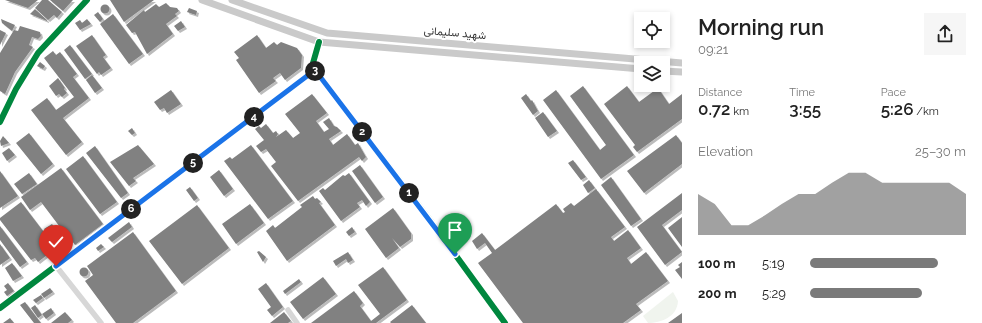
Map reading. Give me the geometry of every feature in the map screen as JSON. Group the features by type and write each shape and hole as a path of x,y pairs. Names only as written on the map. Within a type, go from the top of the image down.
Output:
{"main road":[{"name":"شهید سلیمانی","path":"202,0 319,42 634,68"},
{"name":"شهید سلیمانی","path":"232,0 327,33 682,63"},
{"path":"670,71 682,72"}],"street":[{"path":"0,122 16,89 38,53 87,0"},
{"path":"319,42 313,63 315,70 430,220 505,323"},
{"path":"0,308 315,70"},
{"path":"56,266 101,323"},
{"path":"288,310 297,323"}],"shaded area":[{"path":"673,292 678,301 675,311 668,318 658,322 648,323 643,316"}],"building":[{"path":"5,0 38,0 28,8"},
{"path":"42,0 48,0 62,12 57,18 54,15 48,20 35,8"},
{"path":"50,0 73,0 63,11"},
{"path":"110,0 154,0 124,22"},
{"path":"166,3 170,7 177,8 179,11 175,14 177,16 166,24 173,34 147,54 135,32 132,33 126,25 144,10 145,12 156,4 159,7"},
{"path":"105,4 110,9 105,14 100,9"},
{"path":"189,8 197,11 196,15 187,12"},
{"path":"35,9 47,20 47,21 30,14"},
{"path":"98,12 103,19 100,22 94,15"},
{"path":"113,14 143,54 129,64 100,24"},
{"path":"1,19 15,25 12,31 2,23"},
{"path":"87,19 91,24 80,30 75,23 80,20 82,23"},
{"path":"181,21 185,27 178,31 174,26"},
{"path":"20,26 40,32 41,36 38,39 32,37 29,45 33,47 15,72 5,94 0,91 0,53 14,30 18,31"},
{"path":"0,30 6,33 0,45"},
{"path":"92,35 106,55 103,57 111,68 101,75 99,72 97,74 76,46"},
{"path":"257,35 266,48 274,42 277,45 281,42 297,48 302,55 301,68 285,80 280,73 273,78 276,81 259,93 236,60 239,58 234,52"},
{"path":"70,45 92,74 85,79 64,50"},
{"path":"53,51 56,55 60,52 77,74 73,77 89,98 63,118 82,142 66,155 31,110 47,98 56,110 74,97 44,58"},
{"path":"40,62 45,66 43,69 37,66"},
{"path":"92,75 102,88 95,93 86,80"},
{"path":"58,78 67,93 62,97 59,94 56,96 49,86"},
{"path":"583,86 634,155 601,179 543,100 556,90 600,150 606,145 570,96"},
{"path":"627,86 639,102 653,92 661,92 669,104 682,94 682,119 637,152 633,147 635,145 604,104"},
{"path":"171,90 181,104 167,113 164,108 160,110 154,102"},
{"path":"312,94 327,113 316,121 324,132 329,129 323,122 329,118 334,126 341,131 329,139 333,145 347,134 355,145 358,143 366,157 362,161 359,157 298,201 271,166 276,162 266,149 261,152 256,146 264,140 255,129 259,126 261,128 266,124 273,133 276,131 278,134 276,137 286,130 293,138 300,133 285,114"},
{"path":"526,94 531,101 532,100 538,111 533,115 521,98"},
{"path":"543,112 557,131 548,137 535,118"},
{"path":"132,128 135,133 132,135 128,131"},
{"path":"29,133 53,164 41,174 16,143"},
{"path":"676,135 682,143 682,164 644,193 627,171"},
{"path":"3,136 9,143 1,146 0,141"},
{"path":"138,145 154,164 133,178 136,181 129,186 110,162"},
{"path":"251,145 293,201 268,219 224,161 230,157 232,159"},
{"path":"95,146 128,193 121,198 86,153"},
{"path":"9,148 15,155 7,161 2,153"},
{"path":"83,156 117,202 100,214 66,169"},
{"path":"573,160 586,177 581,180 568,163"},
{"path":"360,165 383,197 375,203 352,171"},
{"path":"61,168 103,224 75,245 41,202 30,210 21,197"},
{"path":"219,170 233,189 224,196 210,177"},
{"path":"0,171 18,196 0,208"},
{"path":"29,173 37,184 22,194 14,184"},
{"path":"349,173 370,202 366,206 362,200 357,203 360,207 341,221 319,191 323,188 325,190 343,175 345,176"},
{"path":"611,177 641,219 631,226 601,185"},
{"path":"589,180 595,188 588,193 583,185"},
{"path":"190,187 198,198 194,201 186,190"},
{"path":"596,189 625,227 611,237 614,241 628,230 641,248 627,258 631,264 646,252 668,281 636,304 641,310 623,323 523,323 478,263 492,253 485,243 477,249 472,241 482,233 495,250 556,204 563,213 565,212 563,209 571,203 574,206"},
{"path":"682,193 682,210 662,225 682,252 665,265 637,227"},
{"path":"313,196 321,202 319,203 335,225 287,261 266,231 273,225 275,228 302,207 300,205"},
{"path":"21,202 56,248 38,262 35,258 31,260 0,220 0,218"},
{"path":"250,204 264,223 236,244 222,224"},
{"path":"197,205 229,248 182,284 149,241"},
{"path":"393,208 411,233 411,239 400,247 392,238 399,248 386,258 365,229"},
{"path":"682,217 682,247 668,228"},
{"path":"129,222 132,227 112,242 108,238"},
{"path":"52,224 65,242 57,247 44,229"},
{"path":"0,226 27,262 20,267 0,240"},
{"path":"352,227 355,232 349,236 346,232"},
{"path":"133,232 176,291 133,323 116,323 85,281 93,275 87,266"},
{"path":"0,244 10,258 0,265"},
{"path":"101,244 104,247 98,251 96,248"},
{"path":"259,251 266,257 263,262 257,252"},
{"path":"348,252 353,260 348,263 346,259 336,266 333,261"},
{"path":"682,262 682,279 675,270 680,267 678,265"},
{"path":"12,263 22,276 13,281 5,268"},
{"path":"383,267 407,300 376,323 311,323 354,291 363,303 360,306 371,321 380,314 358,285"},
{"path":"82,268 86,268 88,272 86,276 82,276 80,274 80,270"},
{"path":"323,277 336,294 303,319 290,302"},
{"path":"299,279 301,282 285,294 283,291"},
{"path":"8,283 14,291 7,296 4,292 7,290 4,286"},
{"path":"266,283 283,307 272,316 267,310 271,307 258,289"},
{"path":"50,288 53,292 44,298 41,294"},
{"path":"41,295 43,298 36,303 33,300"},
{"path":"25,302 41,323 34,323 20,305"},
{"path":"35,305 42,315 38,318 31,308"},
{"path":"412,305 426,323 390,322"},
{"path":"51,308 54,313 46,319 42,314"},
{"path":"65,312 72,320 68,323 51,323"},
{"path":"284,312 291,321 288,323 270,323"},
{"path":"682,313 682,323 668,323"},
{"path":"10,318 14,323 3,323"}],"cycle path":[{"path":"0,122 16,89 38,53 87,0"},
{"path":"319,42 313,63 315,70 430,220 505,323"},
{"path":"0,308 315,70"}],"route":[{"path":"56,266 315,70 455,254"}]}
